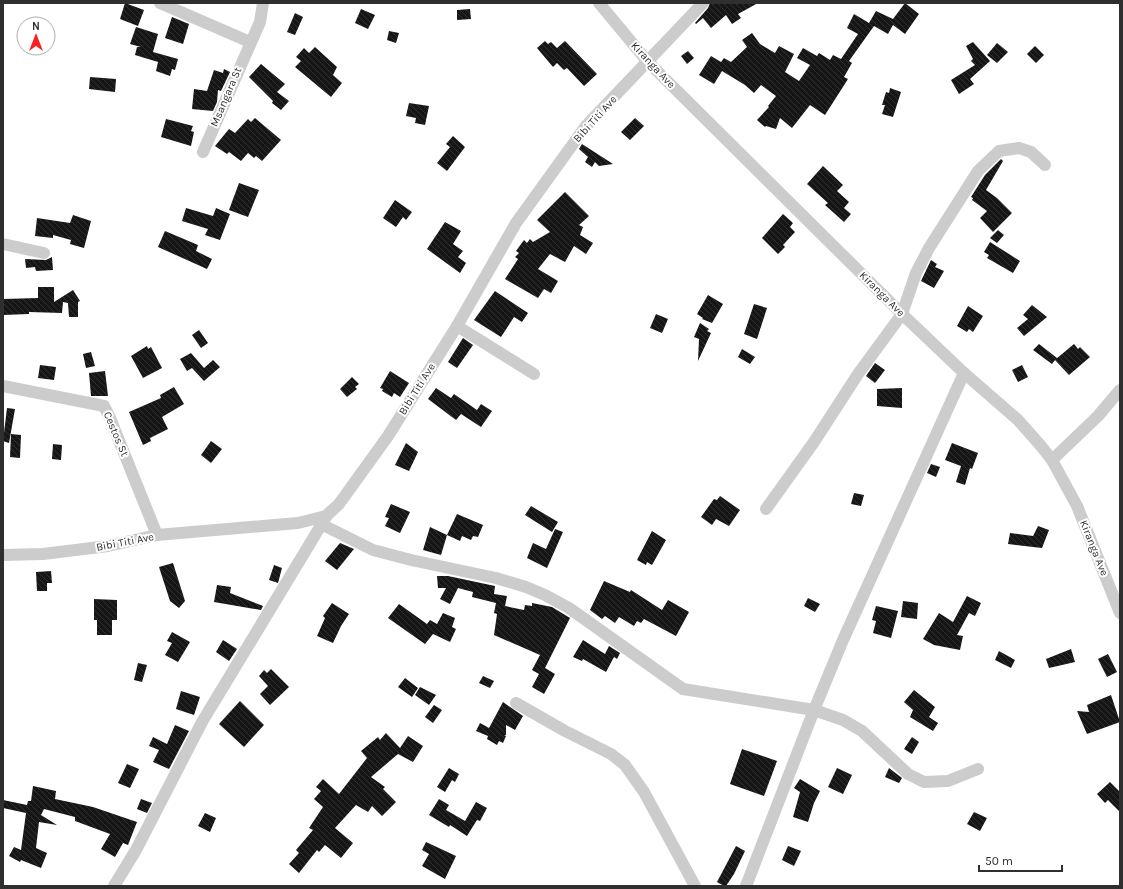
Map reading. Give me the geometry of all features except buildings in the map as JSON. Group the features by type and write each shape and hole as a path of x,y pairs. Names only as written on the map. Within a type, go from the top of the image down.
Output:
{"street":[{"path":"160,3 250,42"},
{"name":"Msangara St","path":"203,152 260,22 263,3"},
{"name":"Kiranga Ave","path":"599,3 648,62 902,314 964,373 1018,420 1052,460 1077,506 1120,613"},
{"name":"Bibi Titi Ave","path":"3,555 43,554 108,546 157,535 325,520 339,504 388,436 457,326 516,223 586,126 704,3"},
{"path":"766,509 814,442 858,374 902,314 916,273 929,248 978,171 999,151 1019,148 1031,152 1045,165"},
{"path":"3,244 44,253"},
{"path":"457,326 534,374"},
{"path":"746,886 814,710 850,626 964,373"},
{"name":"Cestos St","path":"3,386 97,404 106,409 157,535"},
{"path":"1052,460 1098,416 1120,390"},
{"path":"114,886 136,850 202,722 325,520 373,550 411,560 496,578 526,587 545,595 582,617 683,689 814,710 852,725 862,732 908,774 924,782 948,781 978,769"},
{"path":"516,703 565,732 611,754 625,765 644,792 695,886"}]}
